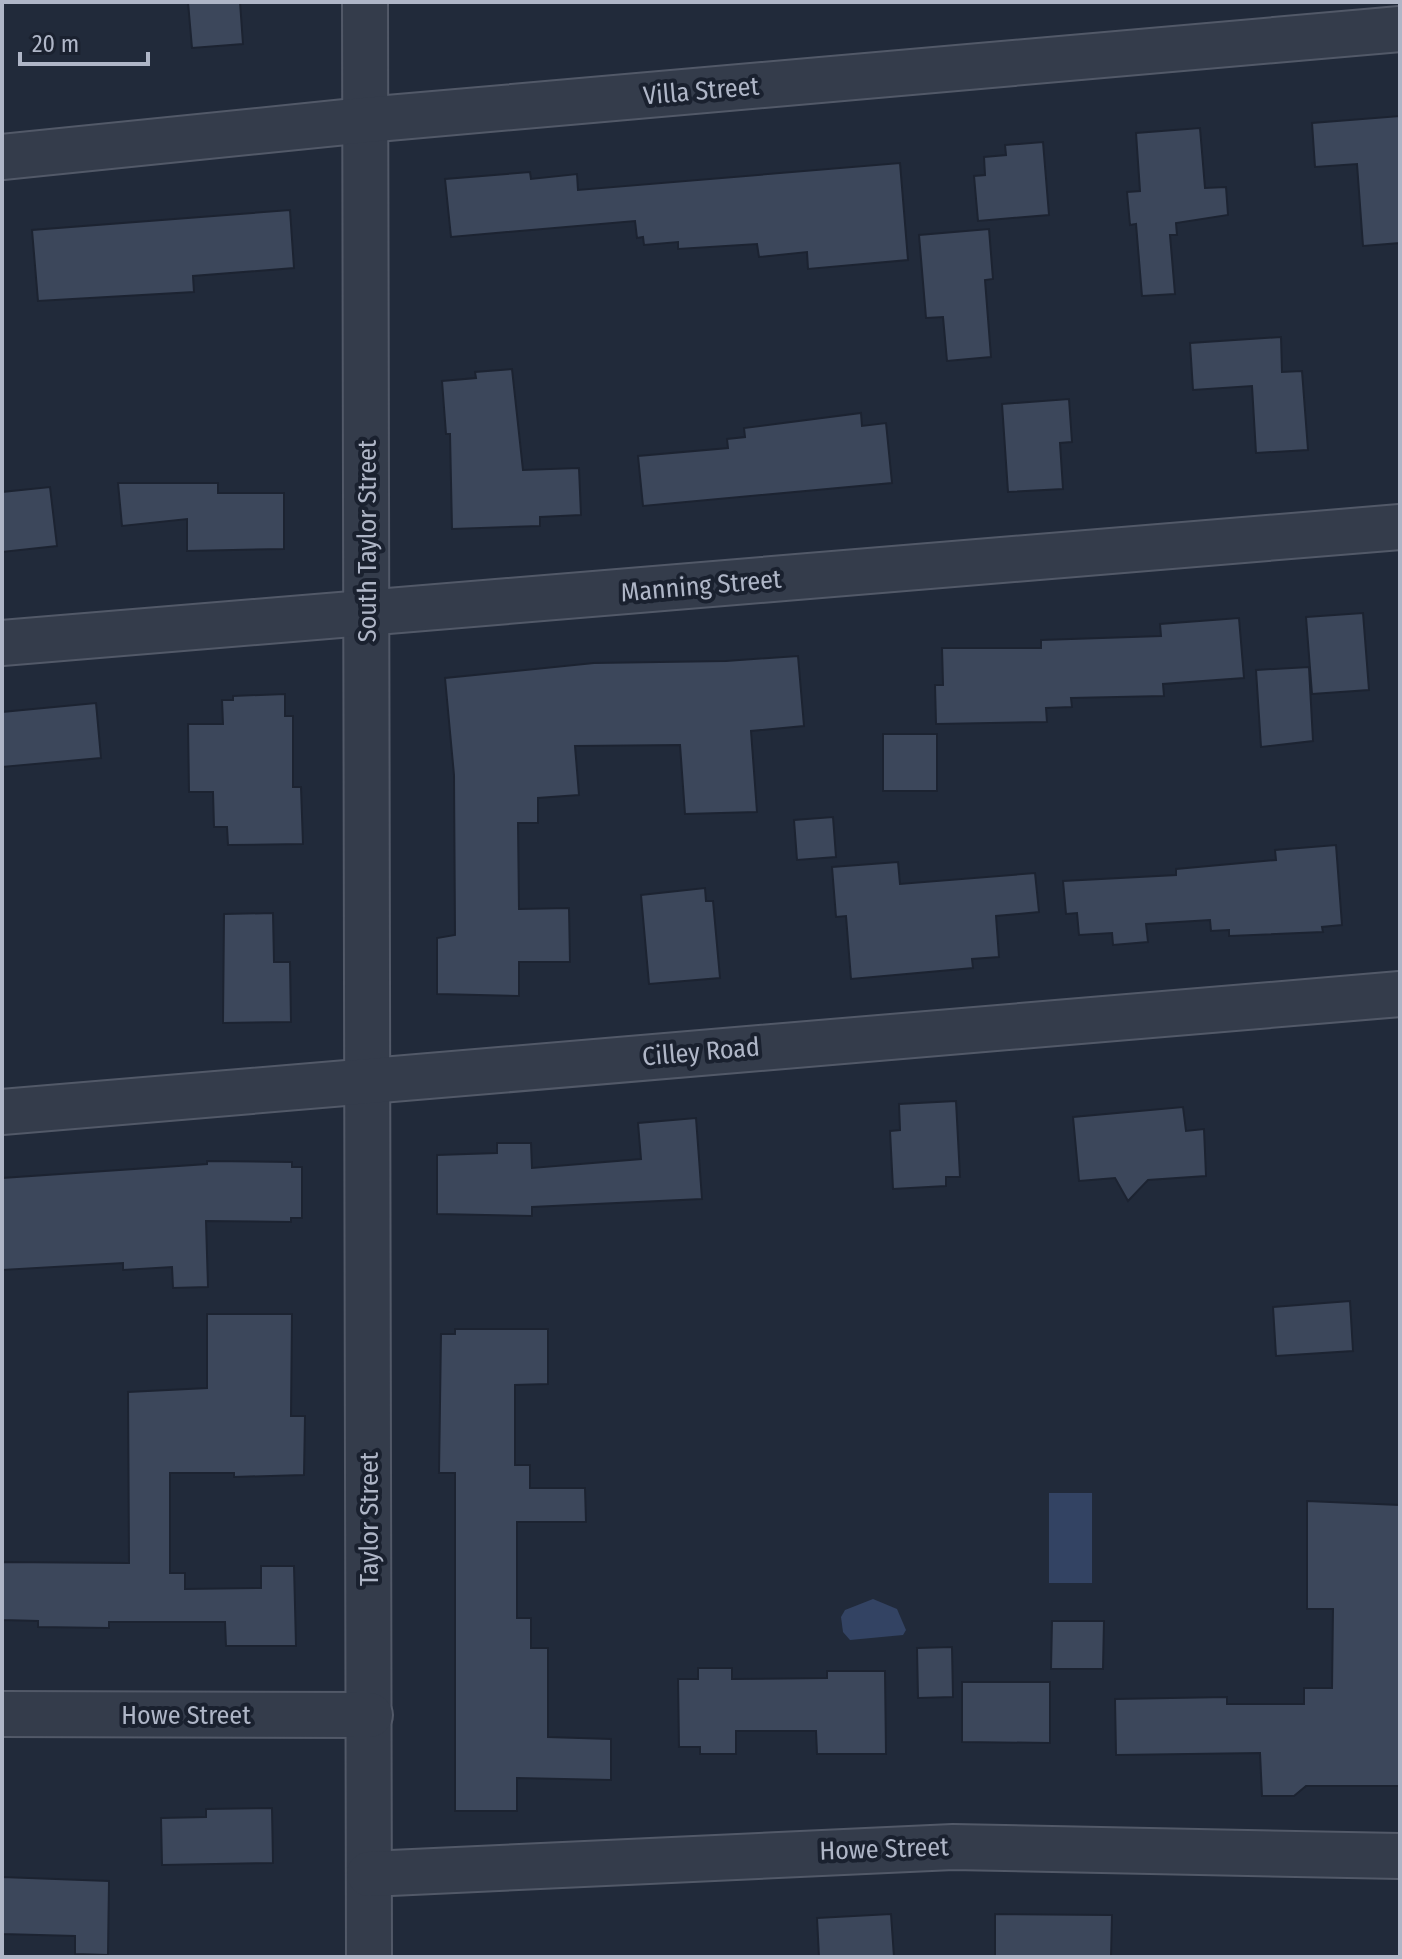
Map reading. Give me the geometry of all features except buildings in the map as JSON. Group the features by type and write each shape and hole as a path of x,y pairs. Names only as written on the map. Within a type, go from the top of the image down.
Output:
{"street":[{"name":"South Taylor Street","path":"365,2 369,1080"},
{"name":"Villa Street","path":"2,157 365,120 1400,29"},
{"name":"Manning Street","path":"2,643 1400,527"},
{"name":"Cilley Road","path":"2,1112 1400,994"},
{"name":"Taylor Street","path":"369,1080 369,1957"},
{"name":"Howe Street","path":"2,1714 370,1715"},
{"name":"Howe Street","path":"369,1874 953,1847 1400,1856"}],"water":[{"path":"1049,1493 1092,1493 1092,1583 1049,1583"},
{"path":"873,1599 897,1609 906,1630 903,1635 850,1640 843,1632 841,1617 845,1610"}]}
